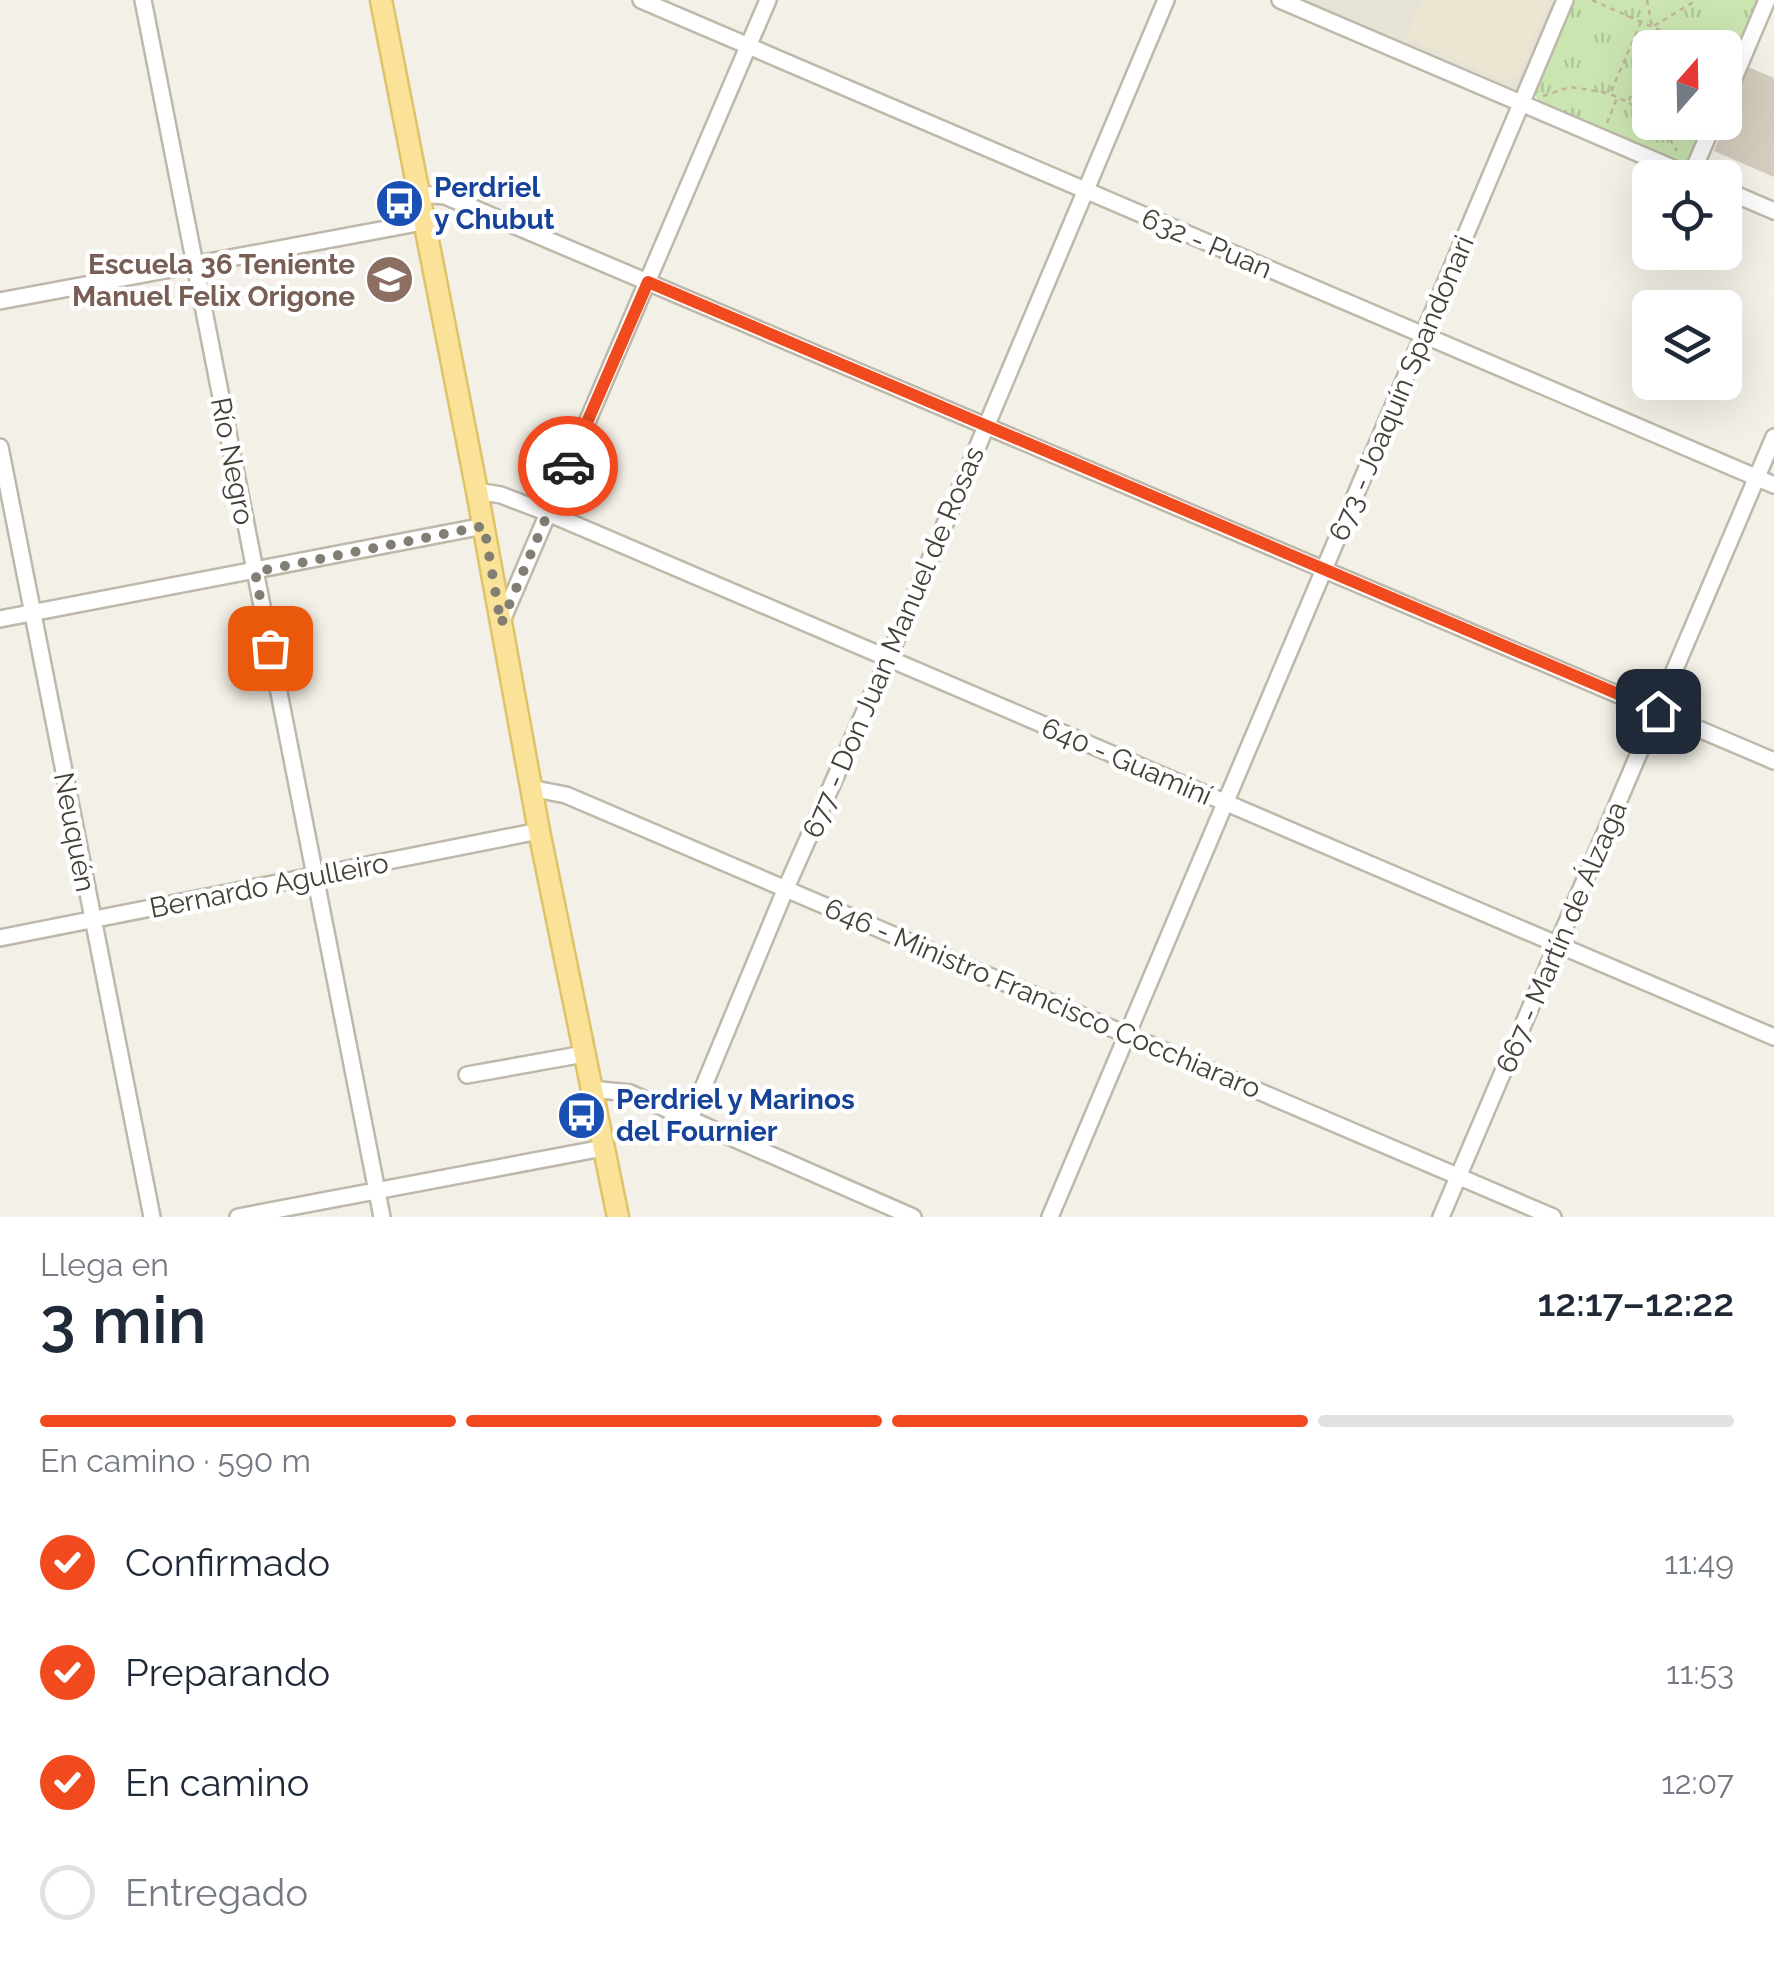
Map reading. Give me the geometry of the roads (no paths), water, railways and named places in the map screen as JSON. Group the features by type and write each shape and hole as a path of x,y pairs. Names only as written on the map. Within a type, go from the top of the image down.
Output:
{"main road":[{"path":"381,0 484,526 530,788 618,1217"}],"street":[{"name":"Río Negro","path":"143,0 382,1217"},
{"name":"632 - Puan","path":"641,0 1774,486"},
{"path":"501,624 768,0"},
{"name":"677 - Don Juan Manuel de Rosas","path":"690,1119 1166,0"},
{"path":"1280,0 1656,160"},
{"name":"673 - Joaquín Spandonari","path":"1050,1217 1564,0"},
{"path":"1742,59 1768,0"},
{"path":"418,194 445,196 1774,761"},
{"path":"1742,197 1774,211"},
{"path":"0,301 423,222"},
{"name":"667 - Martín de Álzaga","path":"1441,1217 1774,437"},
{"name":"Neuquén","path":"0,447 152,1217"},
{"name":"640 - Guaminí","path":"477,491 501,495 548,514 1774,1037"},
{"path":"0,620 484,526"},
{"name":"646 - Ministro Francisco Cocchiararo","path":"530,788 566,795 1553,1217"},
{"name":"Bernardo Agulleiro","path":"0,938 539,831"},
{"path":"467,1075 584,1054"},
{"path":"591,1089 630,1094 913,1217"},
{"path":"238,1217 603,1148"}],"place":[{"name":"Perdriel y Chubut","path":"399,203"},
{"name":"Escuela 36 Teniente Manuel Felix Origone","path":"390,280"},
{"name":"Perdriel y Marinos del Fournier","path":"581,1115"}]}
